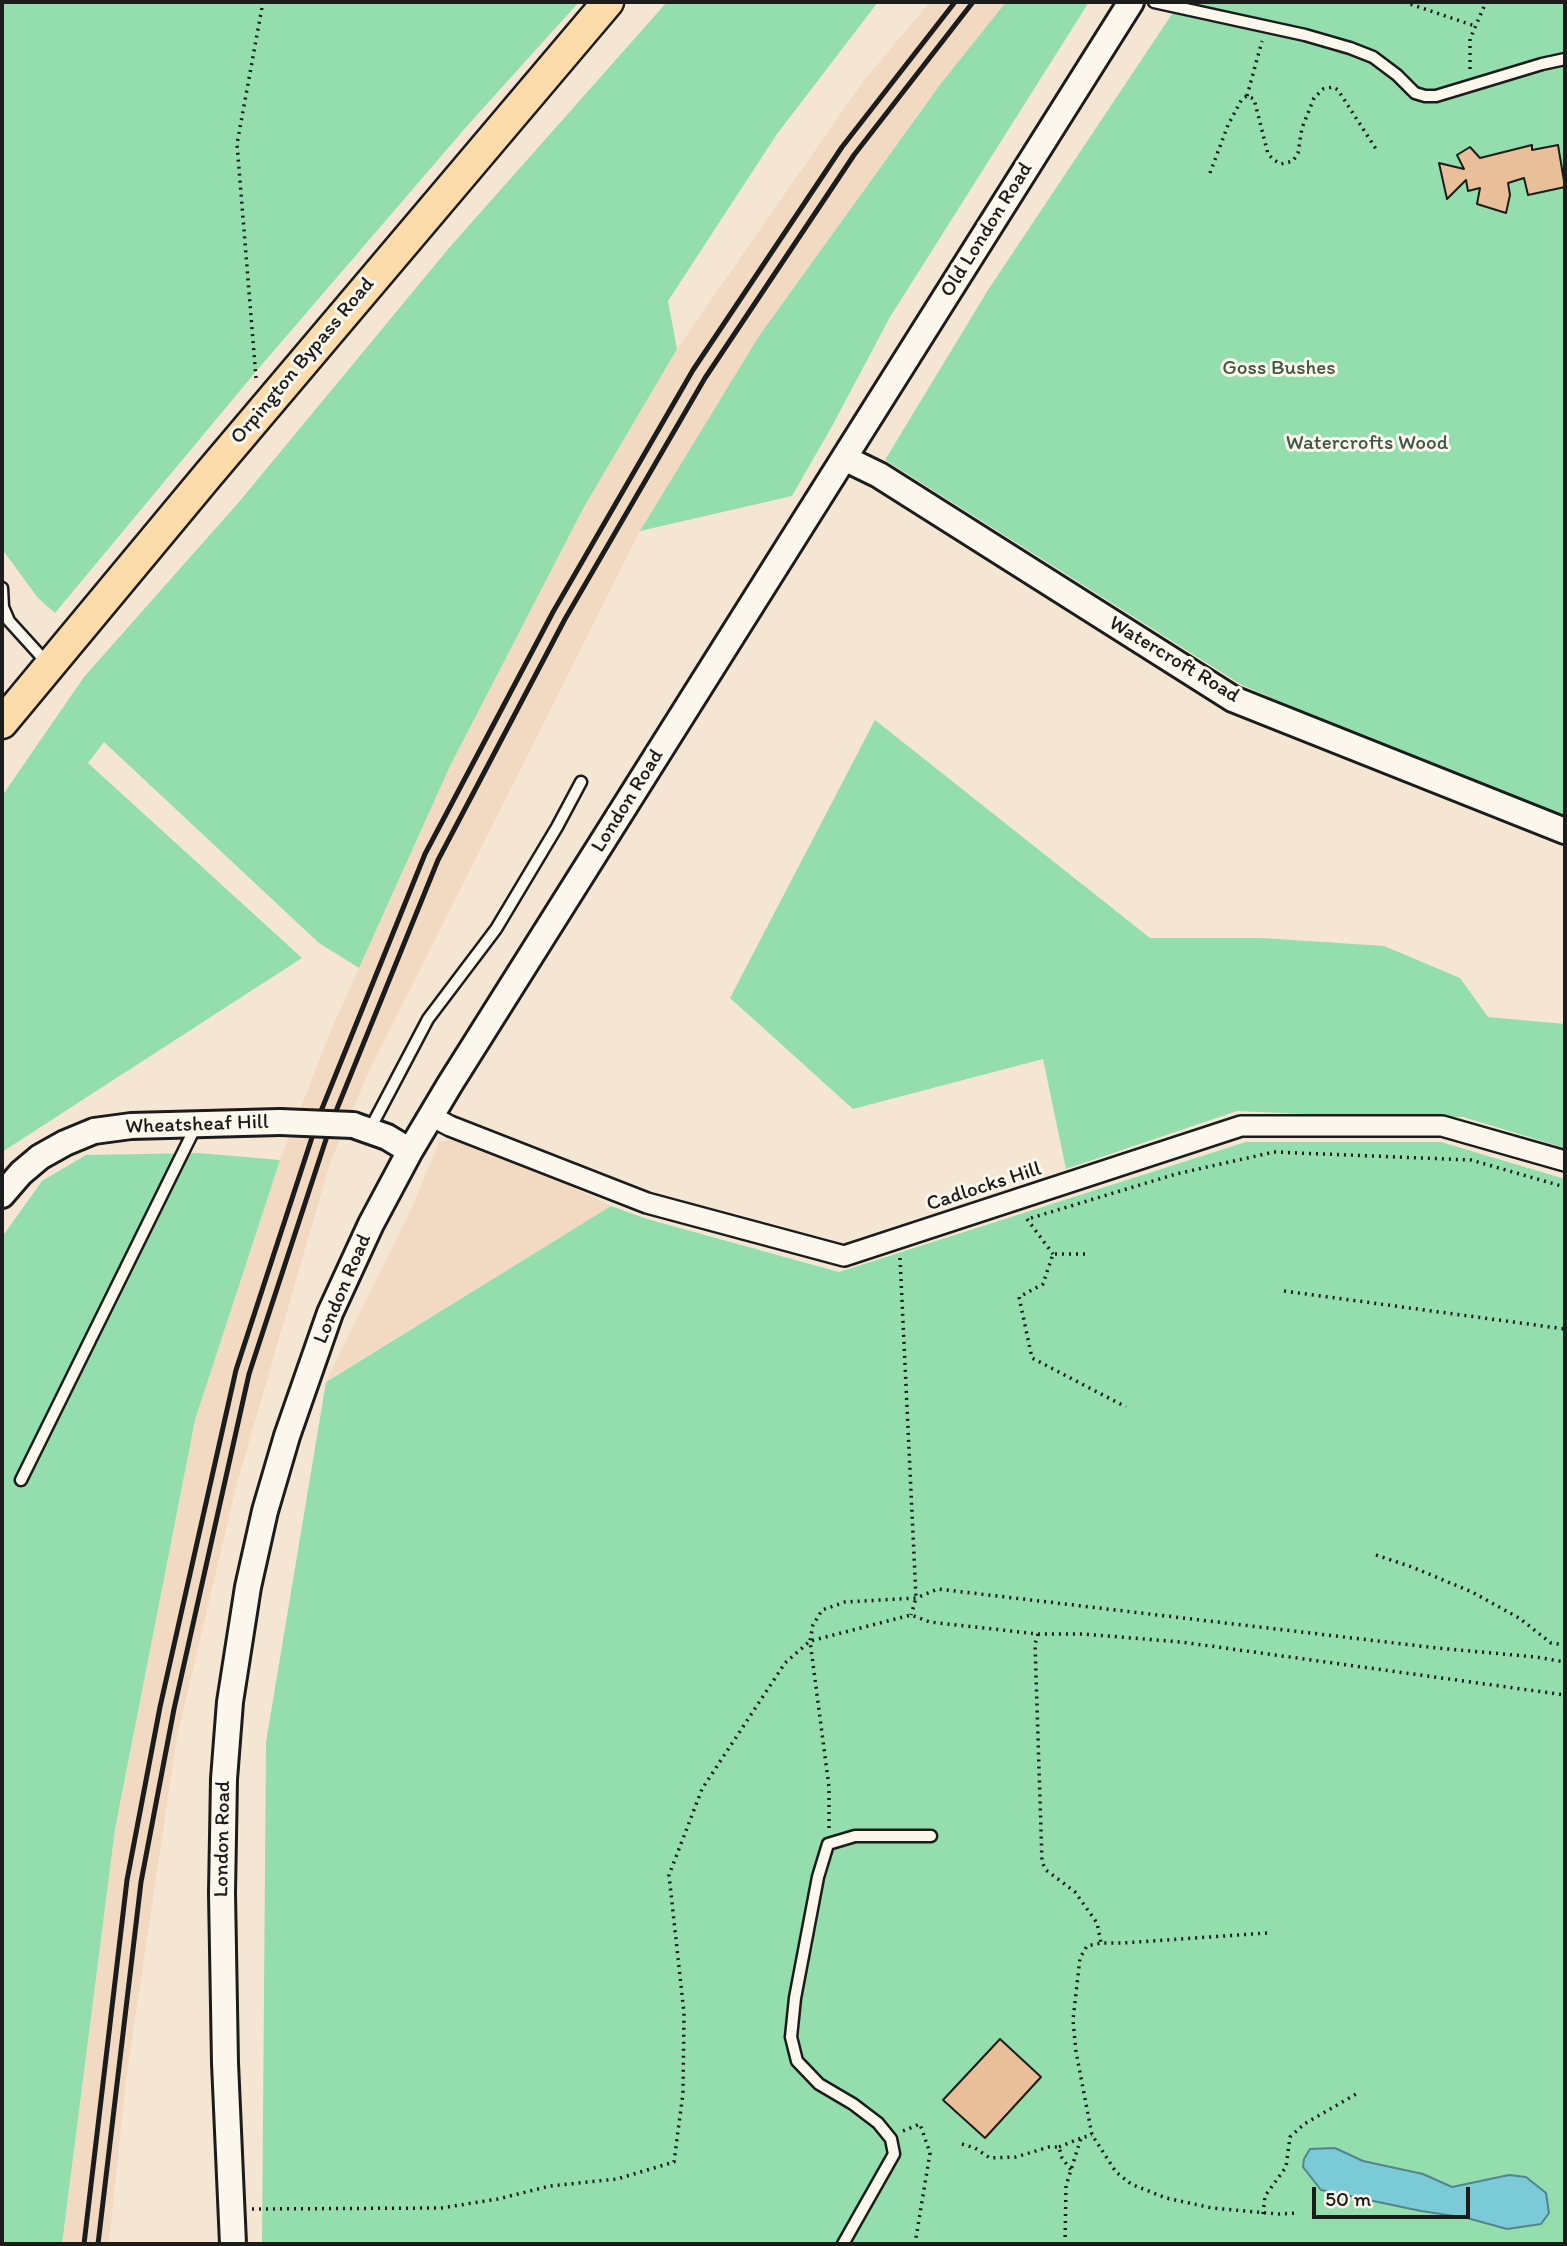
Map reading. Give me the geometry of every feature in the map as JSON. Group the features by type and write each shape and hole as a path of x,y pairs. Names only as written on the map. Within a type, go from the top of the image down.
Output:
{"main road":[{"name":"Orpington Bypass Road","path":"2,723 48,664 608,2"}],"street":[{"name":"Old London Road","path":"844,458 1131,2"},
{"name":"Watercroft Road","path":"844,458 879,475 1233,699 1565,831"},
{"name":"London Road","path":"233,2244 223,1998 223,1817 226,1741 241,1624 256,1549 275,1473 312,1362 354,1258 410,1151 844,458"},
{"name":"Cadlocks Hill","path":"431,1116 647,1203 844,1256 1241,1126 1442,1126 1565,1161"},
{"name":"Wheatsheaf Hill","path":"2,1195 30,1164 51,1149 79,1136 108,1128 280,1122 361,1128 397,1142 410,1151"}],"lane":[{"path":"1154,2 1266,26 1350,48 1373,57 1415,93 1425,96 1436,96 1565,59"},
{"path":"2,588 9,621 48,664"},
{"path":"361,1128 428,1019 496,929 581,782"},
{"path":"21,1480 197,1124"},
{"path":"843,2244 894,2154 889,2137 878,2123 819,2084 797,2061 791,2037 795,1998 815,1890 828,1844 855,1836 931,1836"}],"path":[{"path":"259,415 237,144 263,2"},
{"path":"1404,2 1475,26"},
{"path":"1474,85 1469,67 1470,39 1486,2"},
{"path":"1210,173 1228,125 1242,99 1247,96 1266,26"},
{"path":"1247,96 1254,99 1268,154 1281,164 1293,161 1298,153 1302,128 1314,98 1323,89 1333,87 1338,90 1376,149"},
{"path":"1053,1254 1027,1219 1176,1174 1274,1152 1471,1160 1565,1187"},
{"path":"899,1239 916,1598 911,1615"},
{"path":"1053,1254 1085,1254"},
{"path":"1053,1254 1043,1284 1019,1297 1031,1358 1126,1407"},
{"path":"1284,1291 1565,1329"},
{"path":"1376,1555 1472,1591 1519,1618 1551,1643 1565,1645"},
{"path":"828,1844 829,1787 810,1641 813,1625 822,1610 845,1602 916,1598 938,1588 1565,1662"},
{"path":"232,2210 441,2208 498,2199 550,2186 617,2179 674,2162 683,2093 684,2013 669,1875 702,1789 785,1663 810,1641 911,1615 930,1622 1038,1634 1083,1634 1181,1642 1565,1695"},
{"path":"1038,1634 1035,1644 1042,1862 1046,1870 1075,1892 1097,1923 1101,1943"},
{"path":"1267,1933 1087,1946 1080,1958 1073,2020 1076,2052 1092,2135 1116,2172 1131,2184 1167,2197 1212,2208 1264,2214 1299,2213"},
{"path":"1264,2214 1265,2196 1286,2167 1290,2137 1304,2124 1358,2093"},
{"path":"889,2137 920,2124 930,2153 915,2244"},
{"path":"962,2144 975,2148 990,2158 1016,2157 1049,2147 1059,2147 1092,2135"},
{"path":"1065,2244 1066,2186 1081,2138"},
{"path":"1059,2147 1062,2158 1071,2169"}],"shaded area":[{"path":"930,2 1006,2 926,103 759,336 640,531 369,1071 331,1160 237,1483 177,1737 126,2080 109,2244 62,2244 115,1829 195,1420 280,1160 332,1028 450,766 584,507 677,349 864,80"},
{"path":"468,1136 611,1206 326,1381 411,1210 439,1142"}],"green space":[{"path":"2,2 579,2 467,126 253,375 55,613 38,598 2,549"},
{"path":"667,2 878,2 777,134 668,301 677,349 584,507 450,766 359,968 319,943 104,742 88,763 302,958 2,1152 2,796 84,677 239,502 449,248"},
{"path":"1006,2 1089,2 890,317 792,496 640,531 759,336 939,86"},
{"name":"Goss Bushes","path":"1180,2 1565,2 1565,820 1458,780 1240,684 885,460 988,290"},
{"path":"875,720 1150,938 1262,938 1384,946 1460,978 1488,1017 1565,1024 1565,1148 1463,1117 1237,1111 1066,1169 1043,1059 853,1109 730,998"},
{"path":"1246,1142 1441,1142 1565,1179 1565,2244 262,2244 266,1742 326,1382 611,1206 647,1219 839,1272"},
{"path":"199,1153 280,1160 195,1420 115,1829 62,2244 2,2244 2,1237 42,1181 86,1155"}],"water":[{"path":"1335,2148 1363,2161 1423,2174 1452,2187 1509,2175 1526,2177 1546,2193 1549,2213 1541,2224 1507,2229 1467,2218 1321,2190 1303,2167 1304,2159 1310,2149"}],"building":[{"path":"1532,145 1532,150 1558,145 1565,187 1528,195 1524,178 1508,183 1510,195 1506,213 1477,204 1480,188 1468,191 1466,180 1447,199 1439,163 1464,169 1457,155 1470,147 1480,158"},
{"path":"1000,2039 1041,2077 985,2138 943,2100"}],"railway":[{"path":"84,2244 127,1880 160,1707 236,1370 319,1116 425,854 553,612 693,370 842,147 955,2"},
{"path":"98,2244 141,1882 174,1709 249,1374 332,1121 438,860 565,619 705,378 854,155 973,2"}],"park label":[{"name":"Watercrofts Wood","path":"1367,444"}]}
